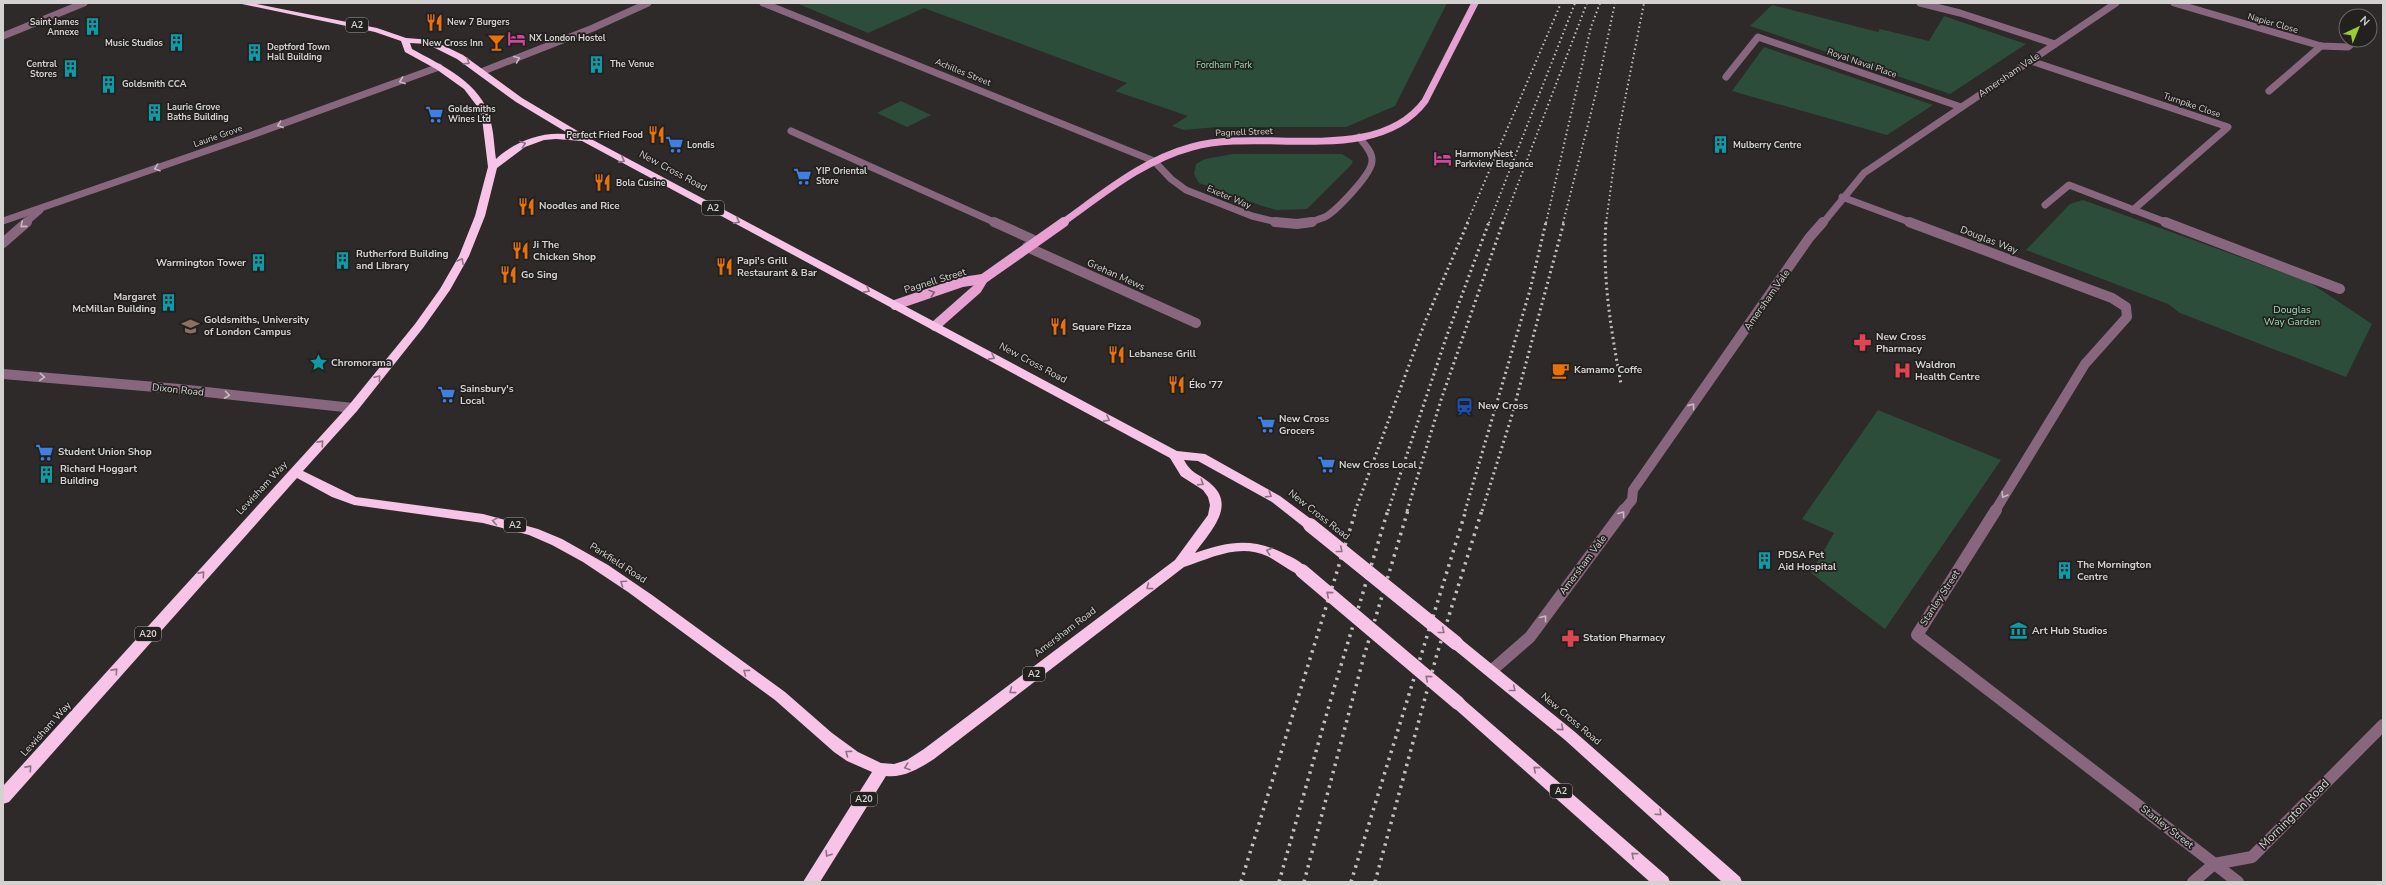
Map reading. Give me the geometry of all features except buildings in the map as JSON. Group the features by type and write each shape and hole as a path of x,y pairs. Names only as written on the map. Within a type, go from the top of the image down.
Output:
{"highway":[{"name":"New Cross Road","path":"241,3 377,30 405,40 434,44 460,58 519,100 588,141 1175,455 1201,457 1265,492 1310,525 1491,671 1636,792 1734,882"},
{"name":"Lewisham Way","path":"3,797 353,408 415,332 445,290 464,256 480,216 489,187 492,166 486,118 481,106 467,87 439,67 408,50 405,40"},
{"name":"A2","path":"492,166 505,154 530,142 557,136 588,141"},
{"name":"Amersham Road","path":"882,770 898,770 914,764 929,754 1180,563 1214,516 1216,505 1214,496 1207,487 1184,473 1175,455"},
{"name":"Parkfield Road","path":"295,472 336,494 354,501 505,522 557,542 617,578 696,635 780,696 849,754 863,763 882,770"},
{"name":"A2","path":"1180,563 1213,550 1231,546 1249,546 1280,555 1302,571 1458,703 1662,882"},
{"name":"A20","path":"811,882 882,770"}],"main road":[{"name":"Pagnell Street","path":"935,326 977,289 983,279 1130,175 1154,161 1192,147 1214,142 1241,140 1328,140 1359,137 1388,128 1417,111 1425,101 1475,3"},
{"name":"Pagnell Street","path":"895,305 962,282 983,279"}],"street":[{"path":"3,36 84,3"},
{"path":"481,72 593,28 648,3"},
{"name":"Achilles Street","path":"763,3 1154,161"},
{"path":"1920,3 1960,13 2055,44"},
{"path":"1957,3 1960,13"},
{"name":"Amersham Vale","path":"1491,671 1530,637 1632,500 1633,490 1804,248 1813,231 1819,227 1842,197 1864,173 2116,3"},
{"name":"Napier Close","path":"2174,3 2321,46 2338,47"},
{"name":"Royal Naval Place","path":"1726,77 1758,37 1961,107"},
{"path":"2269,91 2321,46"},
{"name":"Turnpike Close","path":"2031,61 2228,127 2133,210"},
{"name":"Laurie Grove","path":"3,221 44,208 439,67"},
{"path":"791,131 1036,241"},
{"name":"Exeter Way","path":"1154,161 1167,176 1183,189 1250,217 1278,222 1308,222 1325,217 1337,207 1368,172 1373,164 1373,155 1359,137"},
{"path":"2045,205 2069,185 2340,289"},
{"name":"Douglas Way","path":"1842,197 2112,298 2126,307"},
{"path":"3,243 44,208"},
{"name":"Grehan Mews","path":"1027,247 1196,323"},
{"name":"Stanley Street","path":"2126,307 2127,316 2085,364 1969,554 1917,635 2238,882"},
{"name":"Dixon Road","path":"3,374 172,389 353,408"},
{"name":"Mornington Road","path":"2193,882 2214,864 2252,856 2383,725"}],"green space":[{"name":"Fordham Park","path":"796,3 1447,3 1395,106 1346,127 1216,127 1184,130 1172,126 1188,116 1115,91 1127,83 924,8 868,33"},
{"path":"1772,5 1878,32 1880,29 1929,41 1944,16 2026,44 1950,94 1750,26"},
{"path":"1764,47 1933,105 1887,135 1732,91"},
{"path":"901,101 931,115 907,127 877,113"},
{"path":"1233,154 1342,154 1353,161 1351,165 1307,209 1276,210 1199,183 1194,174 1196,164 1205,159"},
{"name":"Douglas Way Garden","path":"2083,200 2309,282 2372,324 2346,377 2180,313 2168,304 2026,250 2070,204"},
{"path":"1878,410 2001,460 1885,629 1811,573 1834,533 1802,519"}],"railway":[{"path":"1467,223 1561,3"},
{"path":"1489,223 1575,3"},
{"path":"1503,223 1587,3"},
{"path":"1546,223 1591,27 1600,3"},
{"path":"1563,223 1596,93 1615,3"},
{"path":"1606,223 1618,135 1644,3"},
{"path":"1355,511 1425,322 1468,222"},
{"path":"1388,511 1446,338 1489,222"},
{"path":"1407,511 1441,400 1503,222"},
{"path":"1465,511 1530,290 1546,222"},
{"path":"1482,511 1512,415 1564,222"},
{"path":"1606,222 1606,283 1621,384"},
{"path":"1241,882 1356,510"},
{"path":"1279,882 1332,695 1388,510"},
{"path":"1304,882 1364,656 1408,510"},
{"path":"1351,882 1466,510"},
{"path":"1375,882 1437,654 1482,510"}],"place":[{"name":"New 7 Burgers","path":"434,22"},
{"name":"Saint James Annexe","path":"92,27"},
{"name":"NX London Hostel","path":"516,38"},
{"name":"Music Studios","path":"176,43"},
{"name":"New Cross Inn","path":"496,43"},
{"name":"Deptford Town Hall Building","path":"254,52"},
{"name":"The Venue","path":"597,64"},
{"name":"Central Stores","path":"70,69"},
{"name":"Goldsmith CCA","path":"109,84"},
{"name":"Laurie Grove Baths Building","path":"154,112"},
{"name":"Goldsmiths Wines Ltd","path":"435,114"},
{"name":"Perfect Fried Food","path":"656,135"},
{"name":"Londis","path":"674,145"},
{"name":"Mulberry Centre","path":"1720,145"},
{"name":"HarmonyNest Parkview Elegance","path":"1442,159"},
{"name":"YIP Oriental Store","path":"803,176"},
{"name":"Bola Cusine","path":"603,183"},
{"name":"Noodles and Rice","path":"526,206"},
{"name":"Ji The Chicken Shop","path":"520,251"},
{"name":"Rutherford Building and Library","path":"343,260"},
{"name":"Warmington Tower","path":"259,263"},
{"name":"Papi's Grill Restaurant & Bar","path":"724,267"},
{"name":"Go Sing","path":"508,275"},
{"name":"Margaret McMillan Building","path":"169,303"},
{"name":"Goldsmiths, University of London Campus","path":"191,326"},
{"name":"Square Pizza","path":"1059,327"},
{"name":"New Cross Pharmacy","path":"1863,343"},
{"name":"Lebanese Grill","path":"1116,354"},
{"name":"Chromorama","path":"318,363"},
{"name":"Kamamo Coffe","path":"1561,370"},
{"name":"Waldron Health Centre","path":"1902,371"},
{"name":"Éko '77","path":"1176,385"},
{"name":"Sainsbury's Local","path":"447,395"},
{"name":"New Cross","path":"1465,406"},
{"name":"New Cross Grocers","path":"1266,425"},
{"name":"Student Union Shop","path":"45,452"},
{"name":"New Cross Local","path":"1326,465"},
{"name":"Richard Hoggart Building","path":"47,475"},
{"name":"PDSA Pet Aid Hospital","path":"1765,561"},
{"name":"The Mornington Centre","path":"2064,571"},
{"name":"Art Hub Studios","path":"2019,631"},
{"name":"Station Pharmacy","path":"1570,638"}]}
